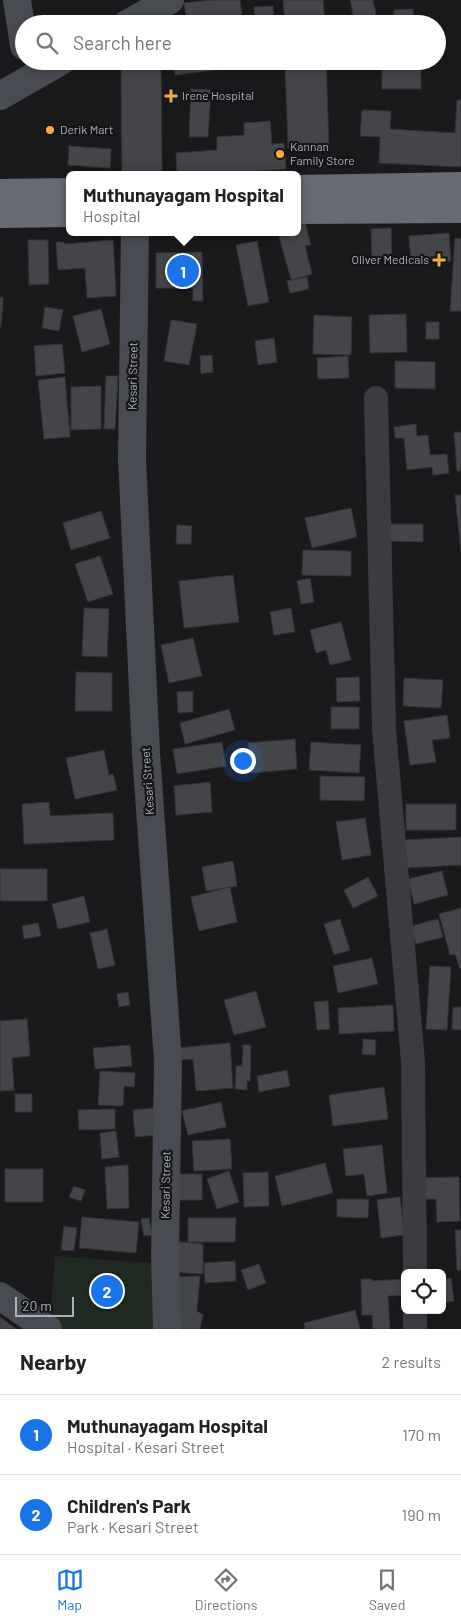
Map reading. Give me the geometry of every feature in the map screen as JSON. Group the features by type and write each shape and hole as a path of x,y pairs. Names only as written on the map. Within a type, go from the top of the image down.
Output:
{"highway":[{"path":"301,189 461,186"},
{"path":"0,193 66,192"},
{"path":"301,210 461,209"},
{"path":"0,214 66,213"}],"street":[{"path":"17,0 19,15"},
{"path":"144,15 170,0"},
{"path":"0,96 27,70"},
{"name":"Kesari Street","path":"135,236 132,459 146,753 168,1060 165,1255 166,1329"},
{"path":"376,398 384,729 413,1062 415,1269"},
{"path":"0,1296 48,1329"},
{"path":"415,1314 415,1329"}],"shaded area":[{"path":"55,1256 161,1264 163,1329 64,1329 50,1319"}],"building":[{"path":"240,0 242,15 186,15 184,3"},
{"path":"283,0 323,0 324,15 284,15"},
{"path":"350,0 373,0 376,15 353,15"},
{"path":"273,6 274,15 254,15 254,7"},
{"path":"413,9 413,15 394,15 394,10"},
{"path":"121,70 161,70 162,171 122,171"},
{"path":"175,70 216,70 175,75"},
{"path":"285,70 326,70 329,146 288,148"},
{"path":"382,70 421,70 421,89 382,89"},
{"path":"191,89 211,90 208,137 189,137"},
{"path":"457,100 461,100 461,167 379,163 380,137 360,136 362,110 391,111 390,129 455,133"},
{"path":"270,121 272,144 284,143 286,169 177,171 176,153 217,150 217,137 244,135 244,123"},
{"path":"69,146 111,149 110,168 68,165"},
{"path":"305,223 311,245 305,246 312,274 291,280 279,236 301,236 301,224"},
{"path":"391,228 392,259 372,259 371,229"},
{"path":"449,233 451,261 411,264 409,236"},
{"path":"455,238 461,239 461,311 450,311"},
{"path":"28,240 48,240 49,284 29,285"},
{"path":"113,240 116,296 87,298 85,268 58,270 56,242 64,242 64,244"},
{"path":"257,241 269,302 248,306 236,245"},
{"path":"202,252 203,301 193,301 193,288 156,288 156,253"},
{"path":"307,277 309,289 290,293 287,281"},
{"path":"0,297 3,298 1,327 0,327"},
{"path":"45,307 63,310 59,331 42,328"},
{"path":"101,309 110,344 82,352 73,316"},
{"path":"406,314 407,352 370,353 369,315"},
{"path":"314,315 352,317 351,355 313,354"},
{"path":"171,320 197,324 189,365 164,361"},
{"path":"426,322 439,322 439,339 426,339"},
{"path":"274,338 277,362 258,365 255,341"},
{"path":"62,344 65,373 36,376 34,346"},
{"path":"212,355 213,372 201,374 200,356"},
{"path":"348,356 349,378 318,379 317,358"},
{"path":"395,361 435,362 435,389 395,388"},
{"path":"106,376 118,376 115,429 104,429"},
{"path":"65,377 70,437 44,439 38,380"},
{"path":"101,386 101,429 71,430 71,387"},
{"path":"416,424 417,436 428,435 430,455 447,454 449,473 433,475 432,467 407,470 404,438 395,438 394,427"},
{"path":"461,432 461,471 457,471 454,433"},
{"path":"455,495 461,495 461,552"},
{"path":"351,508 357,537 312,548 305,518"},
{"path":"101,511 110,538 71,550 63,523"},
{"path":"388,524 423,524 423,542 387,541"},
{"path":"177,525 192,526 191,544 176,544"},
{"path":"303,550 351,551 351,576 302,575"},
{"path":"100,556 113,594 88,602 75,564"},
{"path":"233,575 239,622 184,628 179,581"},
{"path":"310,578 314,602 301,604 297,581"},
{"path":"84,608 109,609 107,657 82,656"},
{"path":"291,608 295,632 274,635 270,612"},
{"path":"341,622 351,660 330,665 326,650 316,653 310,630"},
{"path":"193,638 202,676 169,683 161,645"},
{"path":"76,672 112,673 112,711 75,711"},
{"path":"359,677 360,701 337,702 336,678"},
{"path":"404,678 443,680 441,708 403,706"},
{"path":"193,691 193,712 178,713 177,692"},
{"path":"331,707 359,707 359,729 331,729"},
{"path":"229,709 235,730 185,744 180,723"},
{"path":"447,715 450,738 432,740 436,762 410,765 404,721"},
{"path":"295,739 297,769 251,773 248,743"},
{"path":"222,742 226,766 177,774 173,749"},
{"path":"311,742 361,745 359,773 309,770"},
{"path":"104,750 109,775 113,774 117,790 75,799 66,758"},
{"path":"320,776 365,777 364,801 320,800"},
{"path":"210,782 212,812 176,815 174,786"},
{"path":"49,802 50,816 113,813 114,840 24,844 22,804"},
{"path":"406,804 456,804 456,830 406,830"},
{"path":"365,818 371,855 342,860 336,822"},
{"path":"461,837 461,865 404,868 402,840"},
{"path":"233,861 237,886 206,891 202,867"},
{"path":"0,869 47,869 47,901 0,901"},
{"path":"442,871 448,895 414,904 408,879"},
{"path":"368,877 378,896 353,908 344,890"},
{"path":"230,887 237,922 199,931 191,897"},
{"path":"84,896 90,922 58,929 52,904"},
{"path":"461,908 460,969 455,954 450,955 439,914"},
{"path":"340,919 350,950 334,955 324,924"},
{"path":"438,919 443,937 416,944 411,926"},
{"path":"38,923 41,936 24,939 22,926"},
{"path":"107,929 115,965 98,969 90,933"},
{"path":"372,958 378,984 338,993 333,966"},
{"path":"430,966 451,967 447,1030 426,1029"},
{"path":"256,991 266,1027 234,1035 224,1000"},
{"path":"128,992 130,1005 119,1007 117,994"},
{"path":"328,1001 330,1029 317,1030 314,1002"},
{"path":"393,1005 394,1031 339,1034 338,1008"},
{"path":"453,1007 461,1007 461,1030 452,1029"},
{"path":"27,1019 30,1056 12,1058 14,1090 0,1091 0,1021"},
{"path":"363,1039 376,1040 375,1055 362,1054"},
{"path":"230,1043 233,1088 196,1091 193,1059 176,1060 175,1048"},
{"path":"130,1045 132,1066 95,1069 93,1048"},
{"path":"243,1045 251,1045 250,1081 247,1081 247,1090 235,1089 236,1066 242,1066"},
{"path":"287,1070 290,1086 259,1092 257,1076"},
{"path":"100,1071 135,1073 134,1087 124,1086 123,1106 98,1105"},
{"path":"384,1087 388,1119 333,1126 329,1095"},
{"path":"15,1094 32,1094 32,1112 15,1112"},
{"path":"221,1102 226,1127 188,1135 182,1111"},
{"path":"154,1108 156,1135 135,1137 133,1110"},
{"path":"115,1109 115,1129 79,1130 78,1110"},
{"path":"116,1131 119,1157 102,1159 100,1133"},
{"path":"230,1139 232,1169 194,1171 192,1141"},
{"path":"382,1145 387,1193 367,1196 364,1174 346,1176 343,1149"},
{"path":"325,1163 333,1193 282,1206 275,1176"},
{"path":"128,1165 129,1208 107,1209 105,1167"},
{"path":"5,1169 43,1169 43,1202 5,1202"},
{"path":"229,1171 239,1202 217,1209 207,1179"},
{"path":"268,1172 269,1206 244,1207 243,1173"},
{"path":"171,1174 202,1174 202,1200 172,1200"},
{"path":"459,1177 460,1221 437,1222 436,1199 418,1199 417,1178"},
{"path":"74,1186 85,1190 81,1201 69,1197"},
{"path":"400,1197 404,1235 381,1238 377,1200"},
{"path":"337,1199 369,1199 368,1218 337,1217"},
{"path":"82,1217 139,1222 136,1253 79,1248"},
{"path":"149,1218 152,1235 144,1236 141,1219"},
{"path":"188,1218 236,1218 235,1242 188,1242"},
{"path":"64,1226 77,1228 74,1251 61,1250"},
{"path":"455,1230 461,1230 461,1270 457,1270"},
{"path":"170,1241 203,1244 203,1274 171,1272"},
{"path":"235,1261 236,1281 205,1283 204,1263"},
{"path":"259,1264 266,1283 248,1290 241,1270"},
{"path":"200,1276 197,1311 203,1315 200,1329 170,1329 174,1277"},
{"path":"451,1278 454,1301 446,1302 446,1279"},
{"path":"361,1279 372,1279 372,1281 401,1279 401,1295 388,1296 390,1329 373,1329 372,1315 362,1315"},
{"path":"355,1310 360,1329 305,1329 304,1323"},
{"path":"0,1317 16,1329 0,1329"}],"place":[{"name":"Irene Hospital","path":"171,96"},
{"name":"Derik Mart","path":"50,130"},
{"name":"Kannan Family Store","path":"280,154"},
{"name":"Oliver Medicals","path":"439,260"},
{"name":"Muthunayagam Hospital","path":"183,271"},
{"name":"Children's Park","path":"107,1291"}]}
